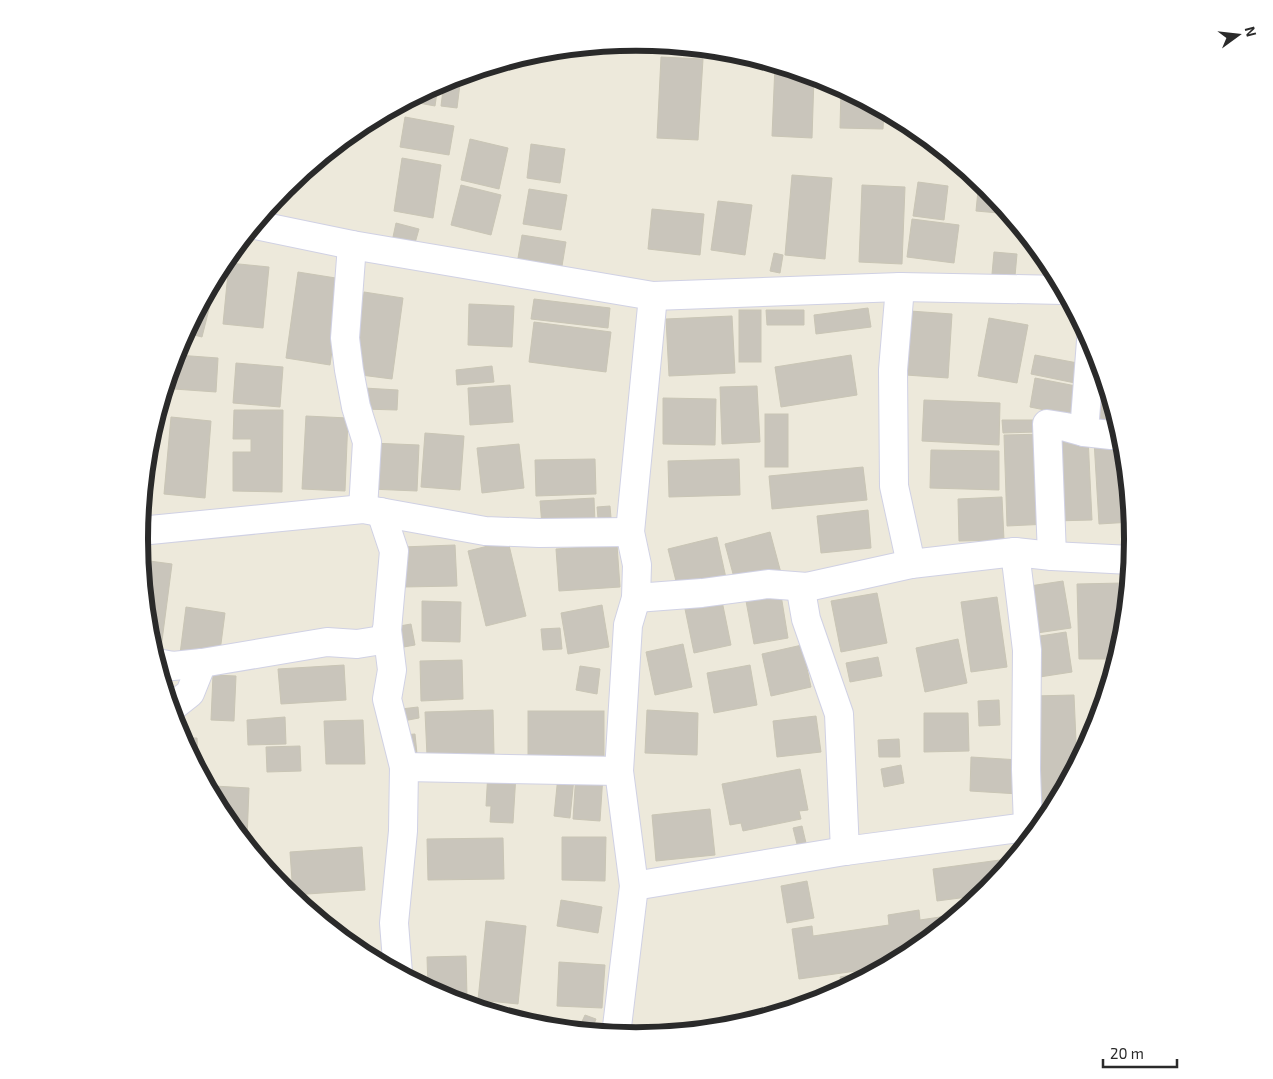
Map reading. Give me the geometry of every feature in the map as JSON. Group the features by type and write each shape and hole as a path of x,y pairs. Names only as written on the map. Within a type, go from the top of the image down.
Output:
{"street":[{"path":"262,226 352,245 653,296 900,287 1056,290"},
{"path":"352,245 345,338 349,370 356,407 367,442 372,511 394,551 387,630 392,670 387,699 404,766 402,831 394,923 397,965"},
{"path":"900,287 893,370 894,486 911,564"},
{"path":"617,1027 634,886 619,771 628,625 636,598 637,565 630,532 653,296"},
{"path":"1084,432 1090,358"},
{"path":"1052,556 1047,424 1084,432 1113,435"},
{"path":"148,530 372,511 485,531 538,533 630,532"},
{"path":"1015,552 1027,650 1026,770 1034,822"},
{"path":"636,598 702,593 768,584 807,587 911,564 1015,552 1124,560"},
{"path":"807,587 802,596 806,619 839,714 845,851"},
{"path":"165,664 173,666 202,663 327,642 357,644 374,642 382,640 387,630"},
{"path":"177,703 190,693 202,663"},
{"path":"404,766 619,771"},
{"path":"634,886 845,851 1031,826"}],"building":[{"path":"661,57 703,59 698,140 657,138"},
{"path":"775,72 814,85 812,138 772,136"},
{"path":"460,84 457,108 441,106 443,91"},
{"path":"437,94 435,106 419,103"},
{"path":"841,97 884,119 883,129 840,128"},
{"path":"405,117 454,126 449,155 400,147"},
{"path":"470,139 508,148 499,189 461,180"},
{"path":"531,144 565,149 560,183 527,178"},
{"path":"402,158 441,165 433,218 394,211"},
{"path":"792,175 832,178 825,259 785,255"},
{"path":"918,182 948,186 944,220 913,216"},
{"path":"461,185 501,195 491,235 451,225"},
{"path":"862,185 905,187 902,264 859,262"},
{"path":"529,189 567,195 561,230 523,224"},
{"path":"978,190 999,213 976,211"},
{"path":"718,201 752,205 745,255 711,250"},
{"path":"652,209 704,214 700,255 648,249"},
{"path":"912,219 959,225 954,263 907,257"},
{"path":"396,223 419,229 415,243 393,237"},
{"path":"522,235 566,242 562,266 518,258"},
{"path":"994,252 1017,254 1015,276 992,274"},
{"path":"774,253 783,255 780,273 770,271"},
{"path":"234,264 269,267 263,328 223,324 228,273"},
{"path":"298,272 342,279 330,365 286,358"},
{"path":"364,292 403,298 392,379 353,374"},
{"path":"534,299 610,308 608,328 531,319"},
{"path":"211,301 211,301 202,337 194,335"},
{"path":"469,304 514,306 512,347 468,345"},
{"path":"868,308 871,327 816,334 814,315"},
{"path":"739,310 761,310 761,362 739,362"},
{"path":"766,310 804,310 804,325 767,325"},
{"path":"910,311 952,314 948,378 906,375"},
{"path":"732,316 735,373 669,376 666,319"},
{"path":"989,318 1028,325 1017,383 978,376"},
{"path":"534,322 611,332 606,372 529,362"},
{"path":"851,355 857,395 781,407 775,367"},
{"path":"1035,355 1083,364 1080,384 1031,374"},
{"path":"184,356 218,358 216,392 174,389 175,381"},
{"path":"236,363 283,367 280,407 233,403"},
{"path":"492,366 494,382 457,385 456,370"},
{"path":"1097,377 1111,426 1093,425"},
{"path":"1035,378 1081,387 1075,416 1030,407"},
{"path":"510,385 513,422 470,425 468,388"},
{"path":"757,386 760,442 722,444 720,387"},
{"path":"364,388 398,390 397,410 363,409"},
{"path":"663,398 716,399 715,445 663,444"},
{"path":"924,400 1000,403 999,445 922,441"},
{"path":"234,410 283,410 282,492 233,491 233,452 251,452 251,439 233,439"},
{"path":"765,414 788,414 788,467 765,467"},
{"path":"306,416 348,418 345,491 302,489"},
{"path":"171,417 211,421 205,498 164,494"},
{"path":"1002,420 1037,420 1037,432 1003,433"},
{"path":"425,433 464,436 460,490 421,487"},
{"path":"1046,434 1049,524 1007,526 1004,435"},
{"path":"1088,437 1092,520 1053,521 1050,439"},
{"path":"1094,441 1115,442 1121,476 1124,508 1124,522 1099,524"},
{"path":"371,443 419,445 417,491 370,489"},
{"path":"519,444 524,488 482,493 477,448"},
{"path":"931,450 999,451 999,490 930,488"},
{"path":"595,459 596,494 536,496 535,460"},
{"path":"739,459 740,495 669,497 668,461"},
{"path":"863,467 867,500 772,509 769,476"},
{"path":"1002,497 1004,540 959,541 958,499"},
{"path":"594,498 595,523 542,526 540,501"},
{"path":"610,506 612,529 599,530 597,507"},
{"path":"868,510 871,548 821,553 817,516"},
{"path":"770,532 781,573 736,585 725,544"},
{"path":"717,537 726,578 678,589 668,549"},
{"path":"508,541 526,616 486,626 468,551"},
{"path":"455,545 457,586 403,587 402,547"},
{"path":"617,545 620,587 559,591 556,549"},
{"path":"149,561 172,564 161,648 152,603"},
{"path":"1063,581 1071,628 1030,634 1023,587"},
{"path":"1123,583 1121,603 1110,659 1079,659 1077,584"},
{"path":"877,593 887,643 841,652 831,601"},
{"path":"781,595 788,638 754,644 746,601"},
{"path":"997,597 1007,667 971,672 961,602"},
{"path":"422,601 461,602 460,642 422,641"},
{"path":"722,601 731,645 694,653 685,609"},
{"path":"602,605 609,647 568,654 561,613"},
{"path":"186,607 225,613 219,659 180,654"},
{"path":"411,624 415,645 398,648 394,627"},
{"path":"560,628 562,649 543,650 541,629"},
{"path":"1066,632 1072,672 1033,678 1027,638"},
{"path":"958,639 967,683 925,692 916,648"},
{"path":"683,644 692,687 655,695 646,652"},
{"path":"802,645 811,687 771,696 762,654"},
{"path":"878,657 882,676 850,682 846,663"},
{"path":"462,660 463,699 421,701 420,661"},
{"path":"344,665 346,700 281,704 278,669"},
{"path":"750,665 757,705 714,713 707,673"},
{"path":"580,666 600,669 597,694 576,690"},
{"path":"213,675 236,676 234,721 211,720"},
{"path":"1074,695 1076,750 1043,809 1037,809 1033,696"},
{"path":"999,700 1000,725 979,726 978,701"},
{"path":"418,707 419,718 403,721 401,709"},
{"path":"493,710 494,754 427,756 425,712"},
{"path":"647,710 698,713 697,755 645,753"},
{"path":"528,711 604,711 604,760 528,760"},
{"path":"924,713 968,713 969,751 924,752"},
{"path":"816,716 821,752 777,757 773,721"},
{"path":"285,717 286,744 248,745 247,720"},
{"path":"363,720 365,764 326,764 324,721"},
{"path":"415,734 417,754 404,755 403,735"},
{"path":"191,738 197,738 197,752"},
{"path":"899,739 900,757 879,757 878,740"},
{"path":"300,746 301,771 267,772 266,747"},
{"path":"971,757 1020,760 1019,794 970,791"},
{"path":"901,765 904,783 884,787 881,769"},
{"path":"800,769 808,810 799,811 801,819 743,831 741,823 730,825 722,784"},
{"path":"488,771 516,774 513,823 490,822 491,806 486,806"},
{"path":"576,773 603,775 600,821 573,819"},
{"path":"558,776 574,778 570,818 554,816"},
{"path":"215,786 249,788 247,834"},
{"path":"710,809 715,855 656,861 652,815"},
{"path":"802,826 806,843 797,844 793,828"},
{"path":"562,837 606,837 605,881 562,880"},
{"path":"503,838 504,879 428,880 427,839"},
{"path":"362,847 365,890 301,894 292,886 290,852"},
{"path":"1005,859 969,897 937,901 933,869"},
{"path":"807,881 814,918 787,923 781,886"},
{"path":"561,900 602,907 598,933 557,926"},
{"path":"919,910 920,920 947,916 908,945 866,970 799,979 792,929 812,926 813,936 889,925 888,915"},
{"path":"486,921 526,926 518,1004 478,1000"},
{"path":"466,956 467,997 428,980 427,957"},
{"path":"559,962 605,965 602,1008 557,1006"},
{"path":"859,974 841,982 840,977"},
{"path":"585,1015 596,1019 593,1026 581,1025"}]}
